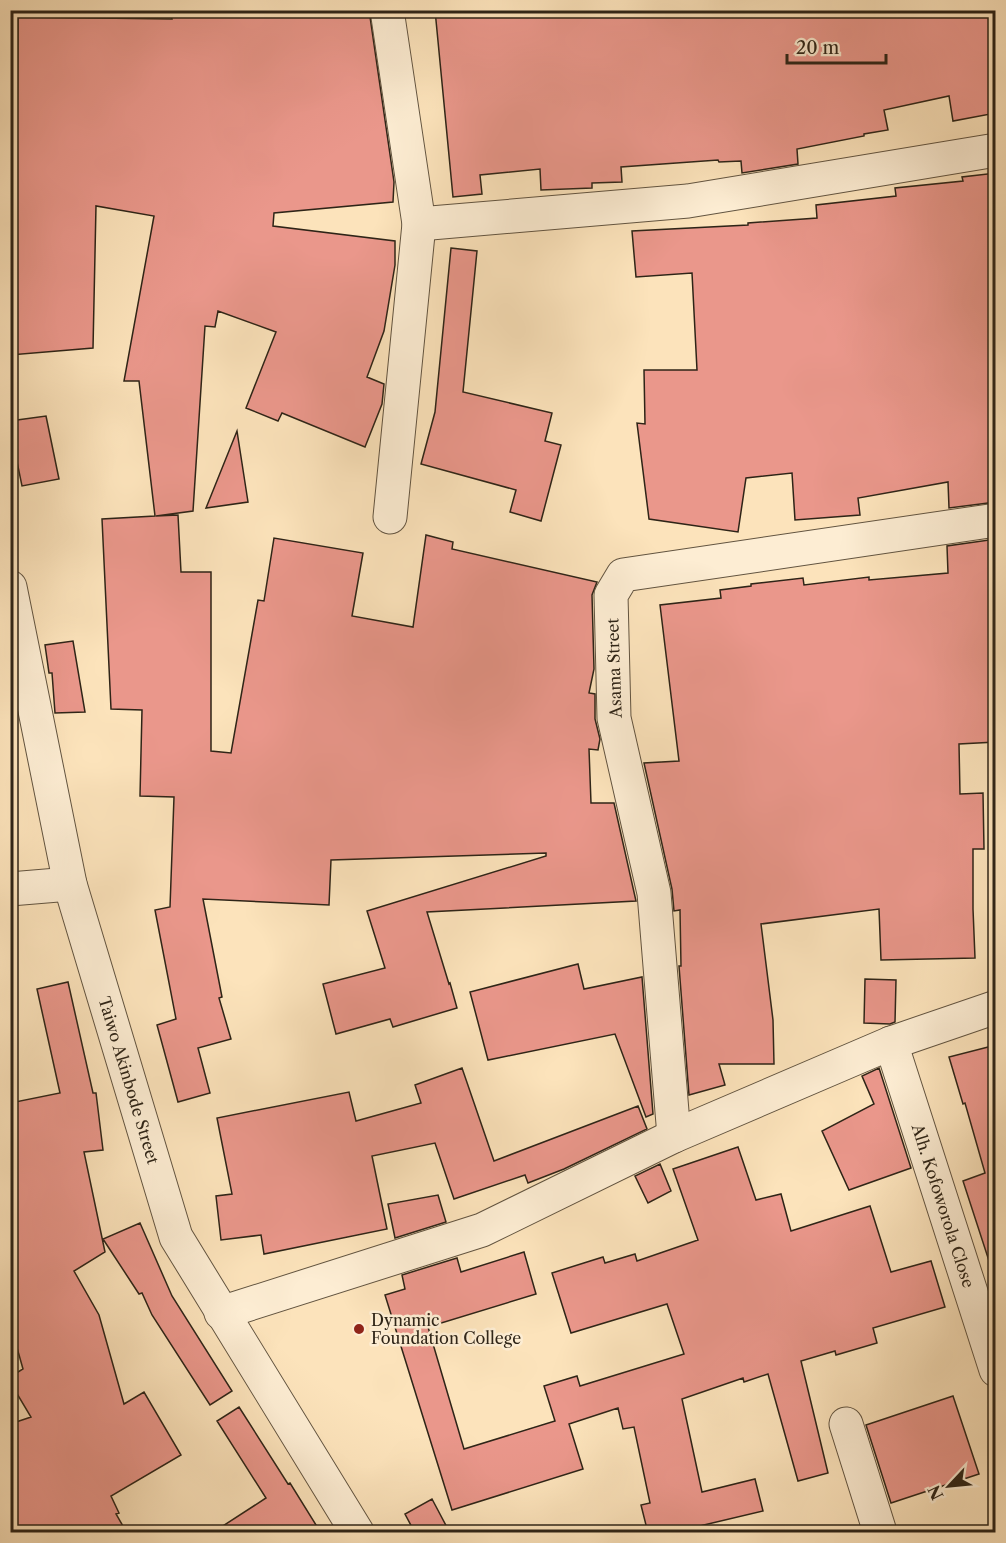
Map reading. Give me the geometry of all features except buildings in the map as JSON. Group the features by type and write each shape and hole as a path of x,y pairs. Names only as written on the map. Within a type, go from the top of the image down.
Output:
{"street":[{"path":"387,10 419,224 390,517"},
{"path":"419,224 688,201 996,150"},
{"name":"Asama Street","path":"674,1136 654,893 614,718 611,595 623,575 996,520"},
{"name":"Taiwo Akinbode Street","path":"10,587 70,884 176,1237 357,1533"},
{"path":"10,889 70,884"},
{"path":"221,1313 482,1230 674,1136 891,1043 996,1007"},
{"name":"Alh. Kofoworola Close","path":"891,1043 996,1370"},
{"path":"846,1424 880,1533"}],"place":[{"name":"Dynamic Foundation College","path":"359,1329"}]}
